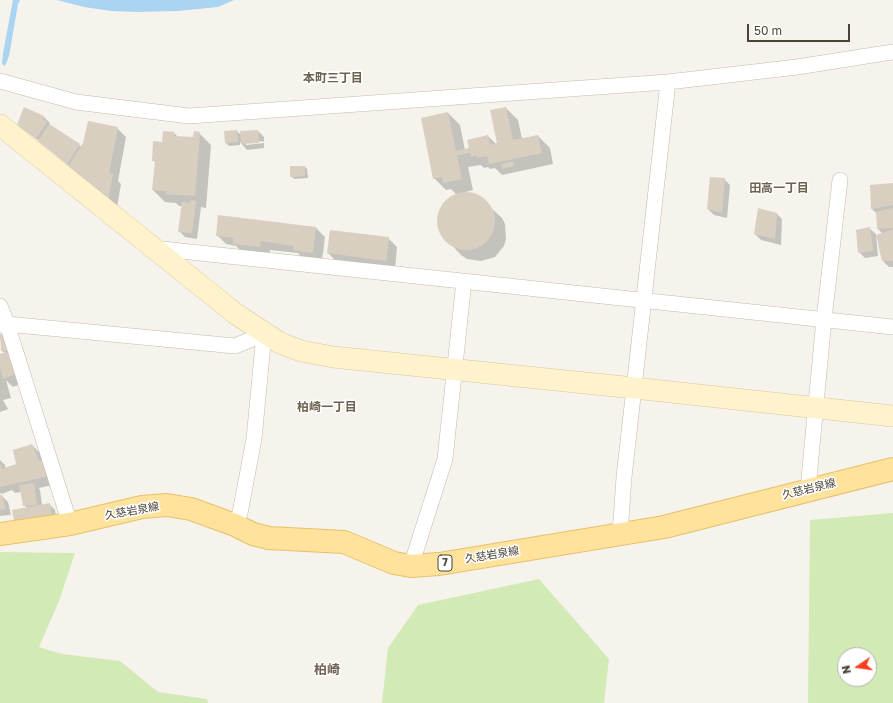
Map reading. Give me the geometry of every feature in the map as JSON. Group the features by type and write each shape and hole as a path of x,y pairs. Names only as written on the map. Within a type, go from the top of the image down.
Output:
{"main road":[{"name":"久慈岩泉線","path":"0,534 70,524 142,507 167,505 191,509 235,524 253,534 269,538 344,542 394,563 411,566 439,564 620,535 664,526 893,468"}],"street":[{"path":"0,81 76,102 189,116 668,82 797,67 893,52"},
{"path":"620,535 624,477 668,82"},
{"path":"0,125 236,314 264,334 280,343 300,351 333,357 893,416"},
{"path":"808,489 824,319 840,180"},
{"path":"153,248 893,327"},
{"path":"411,566 446,459 464,281"},
{"path":"0,306 4,324 70,524"},
{"path":"4,324 235,346 264,334"},
{"path":"235,524 240,513 254,439 264,334"}],"green space":[{"path":"893,513 893,703 808,703 810,520"},
{"path":"0,552 75,553 59,601 39,647 62,654 120,661 158,692 207,699 208,703 0,703"},
{"path":"539,579 609,659 604,703 382,703 388,648 418,605"}],"water":[{"path":"13,0 20,0 9,56 5,66 2,64 3,53"},
{"path":"57,0 234,0 218,7 178,11 137,12 111,11 84,7"}],"building":[{"path":"24,107 44,116 43,119 47,122 36,138 17,125"},
{"path":"506,107 513,140 538,135 542,153 489,164 487,156 477,158 476,155 471,157 470,153 457,155 462,179 443,183 442,177 433,179 421,118 448,112 456,151 469,148 467,140 488,135 490,145 497,143 490,110"},
{"path":"88,121 118,127 109,173 113,174 108,200 68,167 83,143"},
{"path":"49,124 80,144 67,164 38,141"},
{"path":"237,130 238,142 225,143 224,131"},
{"path":"258,130 259,143 241,144 240,131"},
{"path":"163,131 174,132 174,136 193,137 194,131 200,132 195,196 166,194 166,191 152,190 155,161 152,161 153,141 162,142"},
{"path":"513,161 514,166 502,169 501,164"},
{"path":"290,166 305,166 305,176 290,177"},
{"path":"710,177 725,178 722,213 707,209"},
{"path":"893,183 893,205 871,209 870,185"},
{"path":"466,192 482,197 490,205 495,221 490,237 482,245 466,250 450,245 442,237 437,221 442,205 450,197"},
{"path":"190,200 196,201 192,233 178,232 182,202 190,203"},
{"path":"758,208 777,213 775,239 754,234"},
{"path":"893,208 893,228 877,229 876,212"},
{"path":"218,215 316,227 313,253 293,250 294,246 261,241 260,247 233,244 233,238 216,236"},
{"path":"870,227 873,251 858,253 856,230"},
{"path":"893,229 893,261 882,261 876,235"},
{"path":"330,230 389,237 386,261 327,253"},
{"path":"0,334 8,336 15,374 3,379 0,367 0,354 10,351 1,351"},
{"path":"32,444 39,461 45,460 49,476 0,487 0,462 2,469 16,464 13,450"},
{"path":"34,483 37,505 23,506 19,485"},
{"path":"0,495 2,495 6,509 0,510"},
{"path":"50,503 52,518 15,527 12,510"}],"district":[{"name":"本町三丁目","path":"333,78"},
{"name":"田高一丁目","path":"779,188"},
{"name":"柏崎一丁目","path":"327,407"},
{"name":"柏崎","path":"327,670"}]}
